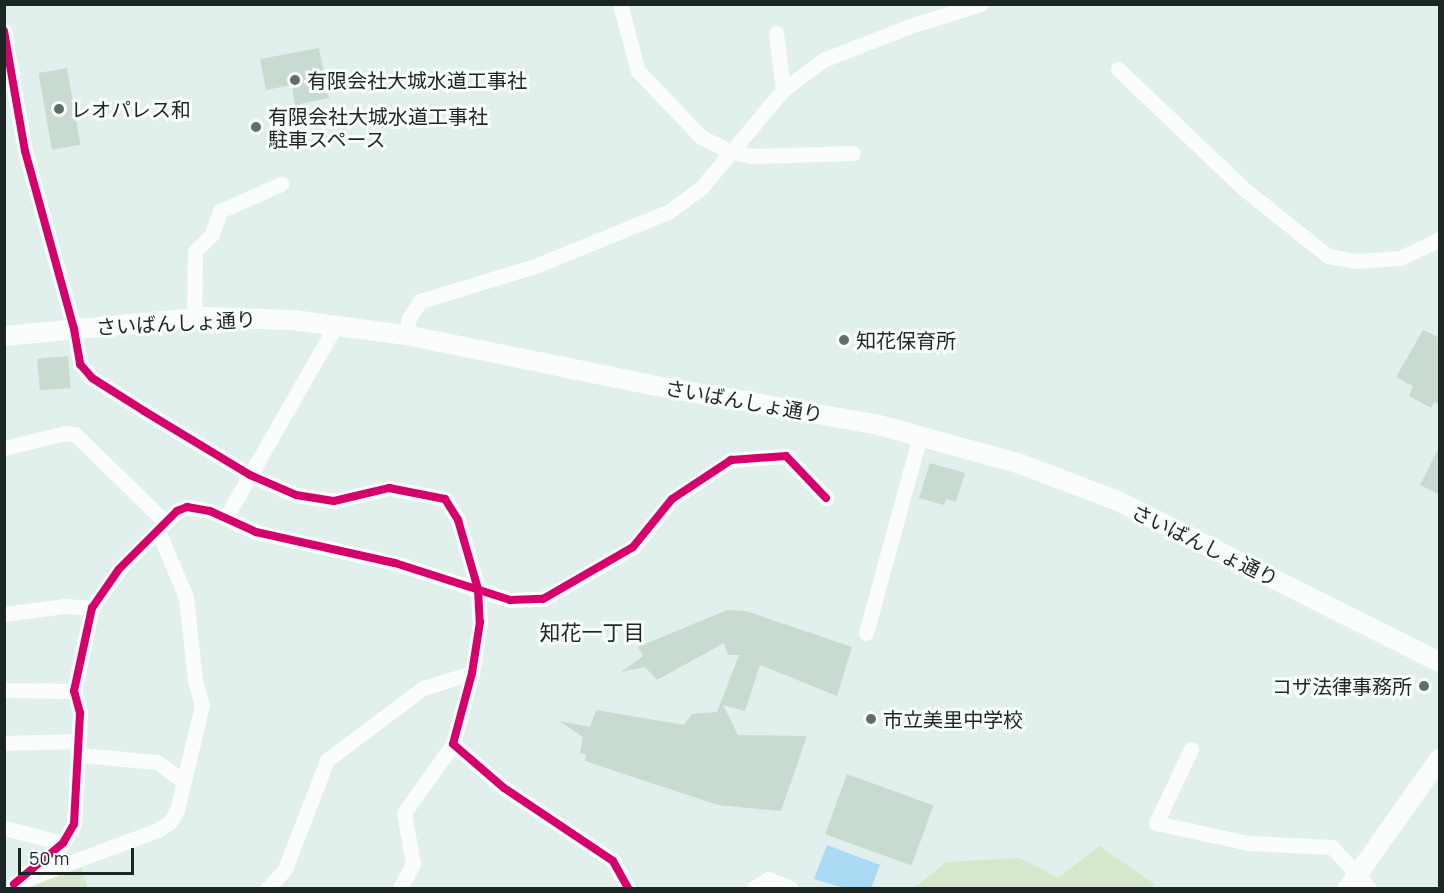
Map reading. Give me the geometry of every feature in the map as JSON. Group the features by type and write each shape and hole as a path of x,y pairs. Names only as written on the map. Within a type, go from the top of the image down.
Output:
{"main road":[{"name":"さいばんしょ通り","path":"4,336 194,318 240,316 336,325 406,335 920,436 1018,463 1118,501 1440,662"},
{"path":"1358,883 1440,758"}],"street":[{"path":"620,4 638,71 701,137 732,152 753,156 853,153"},
{"path":"406,335 410,318 420,301 535,266 668,212 701,188 783,90 823,60 859,45 981,4"},
{"path":"4,31 25,152 74,329 80,364 92,378 250,475 296,495 334,501 388,488 445,499 458,520 478,589 480,622 472,673 453,744 404,813 413,864 400,888"},
{"path":"776,33 783,90"},
{"path":"1118,69 1244,189 1328,256 1356,261 1400,258 1440,239"},
{"path":"194,318 195,251 212,234 220,211 281,184"},
{"path":"226,517 336,325"},
{"path":"4,448 65,433 75,434 161,526 186,597 195,681 202,705 177,810 170,822 158,830 9,885"},
{"path":"866,633 920,436"},
{"path":"9,885 63,843 76,813 80,713 74,691 92,608 119,569 161,526 187,507 226,517 256,532 395,563 510,600 543,599 633,548 672,499 730,460 786,456 826,498"},
{"path":"4,614 65,606 92,608"},
{"path":"268,888 285,869 327,760 423,688 472,673"},
{"path":"4,690 74,691"},
{"path":"4,743 79,748 157,762 183,781"},
{"path":"453,744 504,788 613,861 628,888"},
{"path":"1191,749 1156,823 1248,843 1332,847 1358,883"},
{"path":"4,828 63,843"},
{"path":"754,888 768,879 790,888"}],"green space":[{"path":"1099,846 1155,884 1152,888 914,888 946,862 1020,858 1058,878"},
{"path":"80,865 88,888 30,888 43,882"}],"water":[{"path":"827,845 880,865 871,888 844,888 814,879"}],"building":[{"name":"有限会社大城水道工事社","path":"319,48 329,98 295,105 292,85 266,90 260,59"},
{"name":"レオパレス和","path":"67,68 81,145 52,150 38,73"},
{"path":"1423,330 1440,338 1440,405 1434,402 1431,408 1409,396 1413,386 1396,377"},
{"path":"68,356 71,388 40,391 37,359"},
{"path":"1440,445 1440,495 1420,485"},
{"path":"930,463 965,473 956,502 946,499 944,505 919,498"},
{"path":"727,610 746,611 852,647 837,696 760,665 745,711 723,705 738,735 807,736 781,811 718,805 585,761 586,754 580,753 583,737 559,721 590,727 596,710 684,725 692,714 717,712 739,655 728,655 724,643 657,680 645,667 621,672 643,656 638,647"},
{"path":"847,774 933,805 912,866 825,834"}],"cycle path":[{"path":"4,31 25,151 74,329 80,364 92,378 144,411 250,475 296,495 334,501 389,488 445,499 458,520 478,589 480,622 472,673 453,744 504,788 613,861 628,888"},
{"path":"14,884 63,843 74,824 80,713 74,691 92,608 119,569 177,511 187,507 210,511 256,532 395,563 510,600 543,599 633,547 672,499 731,460 786,456 826,498"}],"place":[{"name":"有限会社大城水道工事社","path":"295,80"},
{"name":"レオパレス和","path":"59,109"},
{"name":"有限会社大城水道工事社 駐車スペース","path":"256,127"},
{"name":"知花保育所","path":"844,340"},
{"name":"コザ法律事務所","path":"1424,686"},
{"name":"市立美里中学校","path":"871,719"}],"district":[{"name":"知花一丁目","path":"592,632"}]}
